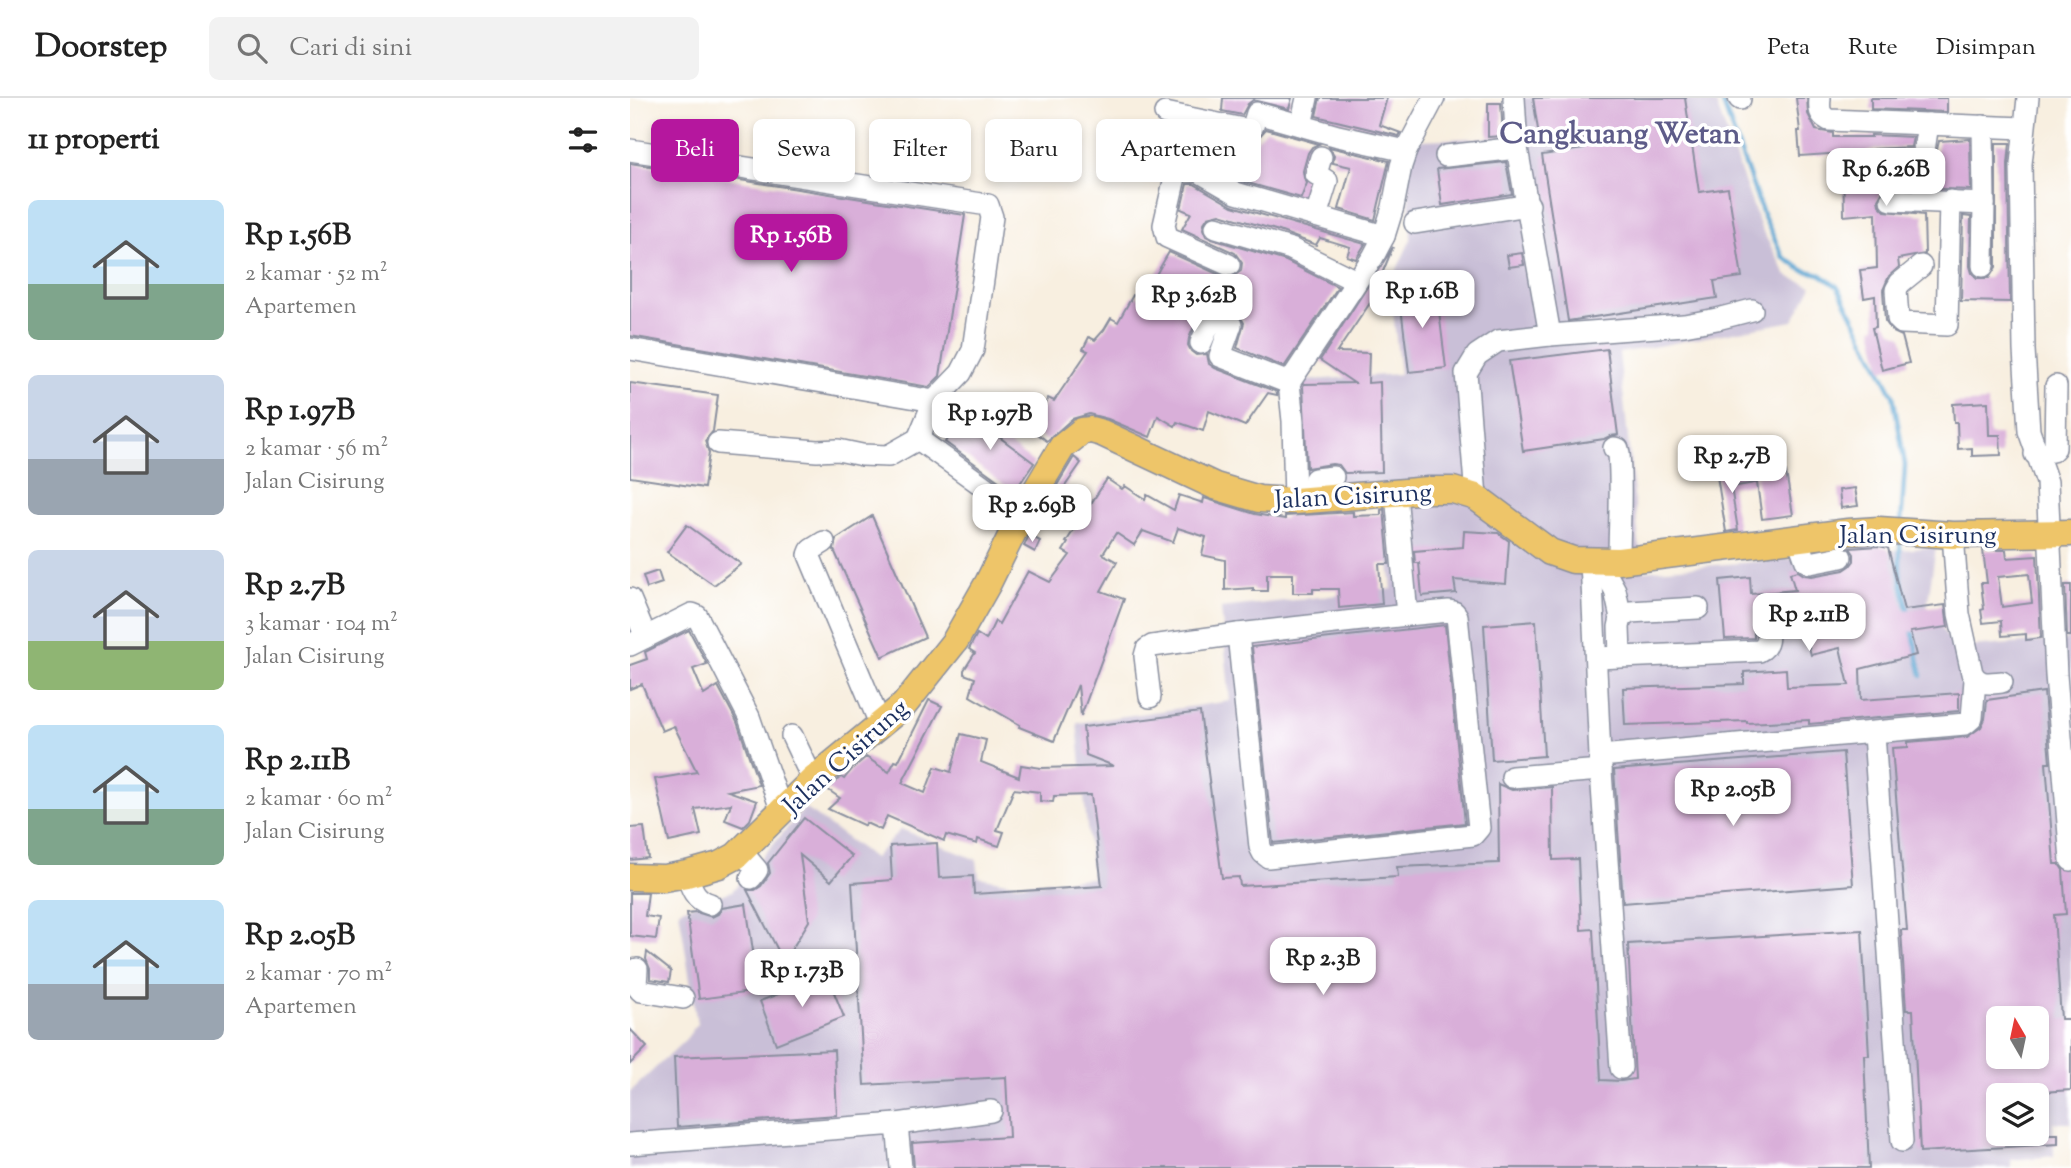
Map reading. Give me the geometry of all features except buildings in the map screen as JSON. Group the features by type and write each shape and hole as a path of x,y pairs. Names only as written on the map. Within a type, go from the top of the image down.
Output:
{"main road":[{"name":"Jalan Cisirung","path":"630,877 664,878 719,865 741,851 813,780 904,705 955,641 988,583 1022,514 1062,447 1074,436 1091,430 1215,486 1259,499 1305,500 1453,490 1476,497 1550,552 1573,560 1603,561 1848,532 1901,531 1954,535 2060,533"}],"street":[{"path":"1301,125 1307,98"},
{"path":"1305,500 1289,383 1373,257 1384,236 1406,152 1434,98"},
{"path":"1514,98 1517,148 1550,335"},
{"path":"1820,98 1819,109 1822,116 1829,120 2023,128"},
{"path":"2028,98 2021,164 2024,350 2029,431 2047,482 2060,533 2056,675 2071,860"},
{"path":"1165,113 1248,130 1252,126 1255,105 1301,125 1406,152"},
{"path":"1875,162 1920,160 1923,157 1928,124"},
{"path":"1983,126 1983,266"},
{"path":"1446,156 1517,148"},
{"path":"630,150 988,205 992,217 974,350 961,373 934,401 918,439 888,456 862,455 838,450 817,451 718,443"},
{"path":"1316,216 1327,181 1316,174 1321,157"},
{"path":"1229,265 1167,237 1164,225 1175,177 1181,170 1198,171 1236,193 1384,236"},
{"path":"1891,200 1984,204"},
{"path":"1921,266 1900,283 1896,290 1898,319 1902,323 1947,325 1950,201"},
{"path":"1415,223 1529,205"},
{"path":"1216,227 1291,249 1356,281"},
{"path":"1476,497 1466,373 1469,364 1477,355 1498,341 1684,325 1752,310"},
{"path":"1201,343 1212,318 1216,315 1231,325 1220,356 1289,383"},
{"path":"630,349 934,401"},
{"path":"2035,454 2052,451 2054,448 2056,386"},
{"path":"918,439 1022,514"},
{"path":"1614,448 1618,449 1622,487 1618,519 1603,561 1597,658 1601,763 1621,1068"},
{"path":"1305,500 1315,479 1333,477"},
{"path":"1396,494 1407,615"},
{"path":"1512,776 1601,763 1969,722 1972,718 1975,680 1959,614 1954,535"},
{"path":"1798,539 1806,561 1810,563 1841,557"},
{"path":"824,542 809,551 809,555 881,726"},
{"path":"1603,561 1615,590 1621,618 1620,656"},
{"path":"630,599 638,641 692,614 697,616 749,717 782,813"},
{"path":"1621,618 1630,612 1698,608"},
{"path":"1150,698 1145,656 1147,649 1152,646 1238,634 1454,612 1457,616 1479,828 1473,835 1268,857 1263,853 1260,847 1238,634"},
{"path":"1597,658 1759,651 1765,649 1768,643 1766,620"},
{"path":"1975,680 1982,683 2002,682"},
{"path":"1874,734 1902,1141"},
{"path":"792,736 813,780"},
{"path":"741,851 757,870 751,878"},
{"path":"687,874 692,891 702,902 710,904"},
{"path":"637,969 635,985 641,991 683,998"},
{"path":"630,1144 897,1124 991,1111"},
{"path":"897,1124 901,1168"}],"shaded area":[{"path":"1505,98 1714,98 1761,228 1787,276 1812,286 1793,321 1619,353 1642,571 1936,547 1927,607 1955,648 2066,640 2064,617 2071,617 2071,1123 2053,1123 2054,1156 2011,1160 2012,1168 630,1168 630,1092 686,1039 697,1024 679,910 732,891 805,808 874,858 901,829 977,860 979,877 1017,884 1092,878 1077,723 1230,701 1221,608 1392,589 1380,482 1301,491 1296,381 1400,374 1390,284 1411,239 1408,168 1417,140 1507,137"}],"waterway":[{"path":"1721,98 1764,217 1783,257 1803,270 1820,274 1838,287 1893,395 1905,465 1901,524"},
{"path":"1900,539 1900,573 1909,614"},
{"path":"1911,626 1922,676"}],"district":[{"name":"Cangkuang Wetan","path":"1620,133"}]}
